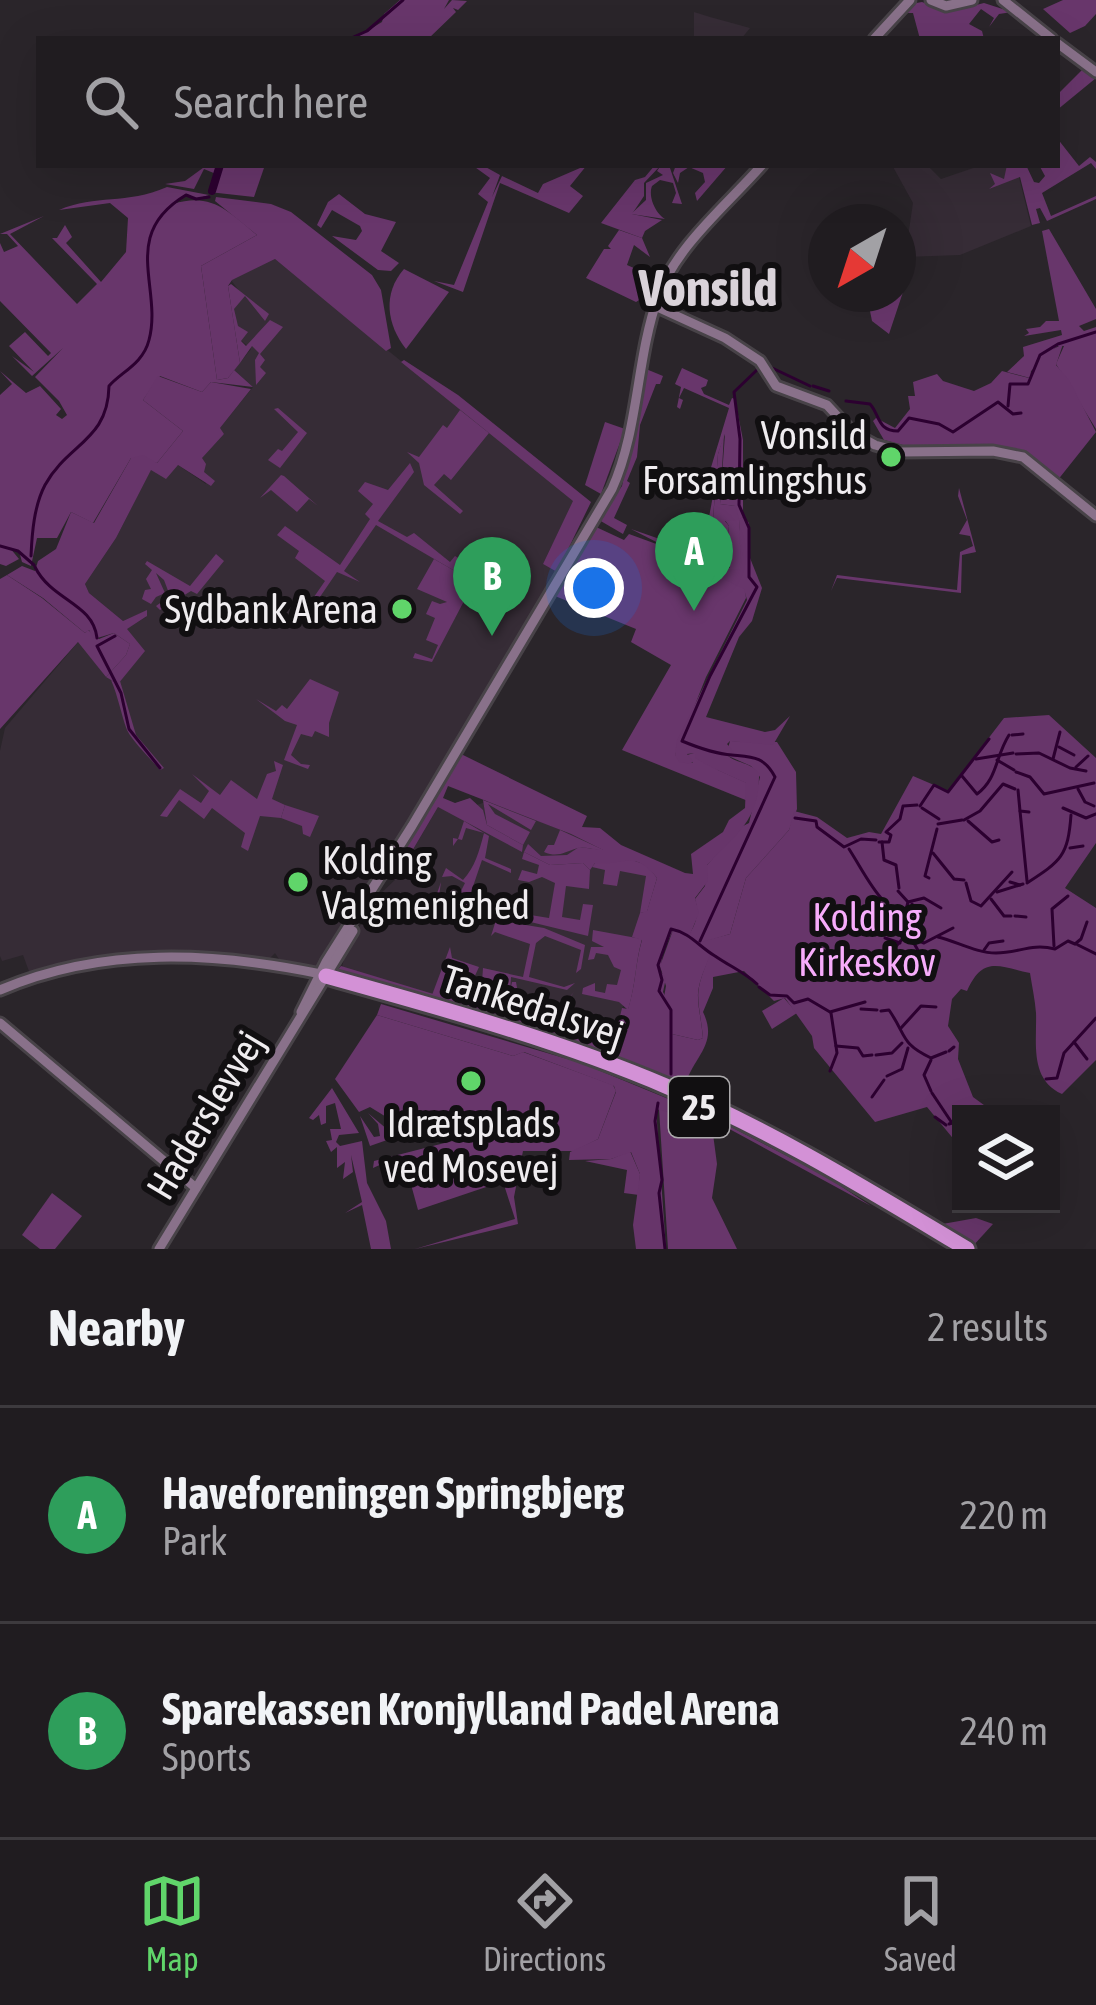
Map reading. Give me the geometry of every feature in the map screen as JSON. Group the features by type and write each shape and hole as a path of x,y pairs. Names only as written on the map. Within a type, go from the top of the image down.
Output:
{"highway":[{"name":"Tankedalsvej","path":"321,978 391,994 567,1048 664,1085 784,1143 968,1249"},
{"name":"Tankedalsvej","path":"321,978 539,1045 671,1094 784,1149 957,1249"}],"main road":[{"path":"932,0 946,6 972,0"},
{"path":"1003,0 1048,36"},
{"path":"877,36 906,2"},
{"path":"1060,45 1096,71"},
{"path":"382,878 615,483 655,306 675,266 759,168"},
{"path":"655,306 725,338 760,361 776,386 827,405 853,433 871,443 901,452 993,451 1022,457 1096,516"},
{"path":"382,878 412,826"},
{"name":"Haderslevvej","path":"159,1249 382,878"},
{"path":"0,990 60,970 130,958 202,956 321,978"},
{"path":"257,963 321,978"},
{"path":"0,1023 196,1188"}],"shaded area":[{"path":"400,0 449,0 444,9 452,0 467,1 458,10 453,8 456,12 431,36 359,36 382,22"},
{"path":"1063,0 1096,0 1096,14 1070,33 1043,9"},
{"path":"922,2 949,12 984,3 1012,12 999,14 989,27 994,18 981,9 969,24 983,36 919,36 913,13 901,13"},
{"path":"694,12 750,28 743,36 694,36"},
{"path":"1060,52 1096,78 1060,108 1060,92 1082,70"},
{"path":"1060,142 1079,166 1090,157 1096,169 1091,163 1042,193 1051,216 1096,199 1047,221 1040,208 1036,209 1040,223 1032,225 1020,177 989,189 995,184 990,173 1004,179 1006,168 1027,168 1034,182 1045,176 1041,168 1060,168"},
{"path":"203,168 264,168 254,197 209,192 216,174 204,169 194,189 165,184 185,181"},
{"path":"476,168 500,175 492,197 502,176 538,193 543,184 585,168 570,186 583,196 569,213 500,183 463,292 434,281 454,285 488,202 478,194 490,178"},
{"path":"670,168 682,204 672,203 673,183 660,180 652,186 651,195 665,219 631,214 646,200 646,183 663,175 657,171"},
{"path":"691,168 725,168 697,201 695,193 705,182 703,173"},
{"path":"894,168 930,168 941,179 973,168 1017,168 1031,226 960,255 916,257 913,204"},
{"path":"167,187 209,195 196,199 187,194 173,204 209,202 257,235 201,266 217,380 228,378 234,370 253,387 211,382 202,392 160,376 143,400 183,431 157,463 131,458 93,523 71,512 57,538 37,538 31,566 10,548 19,559 0,564 0,547 5,547 0,545 0,395 12,384 0,371 26,393 40,386 61,409 56,415 62,419 67,415 35,377 63,348 32,376 12,356 34,372 9,346 25,332 48,356 51,353 0,301 0,243 4,252 18,246 7,234 0,234 44,216 10,234 77,304 97,284 52,238 65,225 72,237 66,243 101,282 126,252 128,218 110,203 59,210"},
{"path":"339,194 365,214 396,222 381,251 399,263 391,271 378,270 332,236 356,240 360,226 332,210 321,228 317,225 328,202"},
{"path":"1049,229 1096,309 1096,319 1079,326 1084,331 1096,327 1096,429 1056,364 1064,346 1057,346 1031,371 1030,378 1007,372 1024,356 1023,347 1062,335 1061,330 1024,336 1029,333 1026,329 1059,321 1042,231"},
{"path":"619,230 642,238 650,257 634,245 627,265 652,276 655,266 666,271 655,290 636,302 586,278 604,249 611,249 608,246"},
{"path":"275,259 574,501 543,564 557,572 318,969 281,962 275,953 269,959 161,951 109,955 30,974 23,955 2,961 0,956 0,751 5,728 79,641 106,677 126,629 146,617 146,611 123,621 89,593 85,584 116,538 151,469 178,465 206,484 201,458 224,434 219,429 253,387 234,370 251,349 236,336 230,309 240,292 231,280"},
{"path":"404,269 449,292 406,349 390,309 392,289"},
{"path":"231,284 269,314 265,321 245,296 234,309 238,326 248,332 241,341 246,346 270,320 283,327 260,354 265,360 260,367 266,373 256,385 259,353 252,346 240,363"},
{"path":"870,312 896,312 889,334 872,321"},
{"path":"682,368 708,380 701,388 704,394 729,405 735,399 743,440 743,517 739,520 746,598 706,677 675,755 693,763 687,755 697,752 718,770 747,783 748,801 622,750 671,665 631,642 636,629 555,596 596,527 624,540 629,534 670,549 631,529 697,552 706,533 715,485 709,474 729,408 684,388 680,409 677,407 681,387 675,384","holes":["725,434 720,504 735,506 738,519 725,520 729,526 725,564 730,568 713,564 710,558 718,454"]},
{"path":"274,409 307,433 280,468 268,460 298,432"},
{"path":"460,410 489,433 451,480 444,474 434,485 463,511 460,514 424,485 419,463 407,452 419,457"},
{"path":"281,475 318,506 309,499 297,512 271,490 260,498"},
{"path":"959,488 976,552 962,555 961,593 837,578 831,591 837,575 957,590 960,552 973,546 970,536 959,534 967,520"},
{"path":"216,554 224,561 197,594 191,591 160,610 156,606 170,596 156,573 165,593 151,604 142,599 145,590 151,589 146,579 152,570 147,561 190,586"},
{"path":"434,559 474,582 432,662 413,658 415,653 432,659 438,645 426,640 435,618 426,614 432,601 447,602 417,589"},
{"path":"7,575 85,633 88,630 99,639 114,633 130,644 106,677 78,642 0,729 0,579"},
{"path":"310,679 339,692 329,737 315,731 312,737 301,734 291,755 310,765 308,769 284,760 297,725 256,699 276,711 282,705 287,709"},
{"path":"111,680 120,681 136,735 164,768 160,770 130,735"},
{"path":"730,741 777,742 796,772 797,809 789,830 746,878 730,934 698,944 711,955 699,989 703,1038 698,1040 672,1034 671,1007 664,997 660,966 673,930 688,936 693,927 695,899 705,886 707,865 749,823 760,777 751,766 726,755"},
{"path":"274,761 283,765 272,799 285,805 281,818 260,816 248,851 241,847 245,833 212,808 204,819 179,800 167,817 160,816 180,789 201,803 209,791 192,774 220,795 231,780 257,799 267,774 276,771"},
{"path":"483,800 536,821 531,830 488,804 495,814 530,832 523,845 487,825"},
{"path":"489,801 571,834 657,878 640,913 637,972 612,1049 342,968 346,949 379,895 395,880 438,807 452,813"},
{"path":"464,821 484,833 466,828 462,840 458,839"},
{"path":"560,830 606,851 544,852 554,845"},
{"path":"484,833 489,836 485,858 511,873 482,860 468,901 475,909 500,913 503,906 502,916 434,902 441,882 439,896 456,901 465,883 442,877 446,868 463,880"},
{"path":"524,852 550,865 583,863 590,870 589,889 566,886 562,917 580,920 583,904 593,905 588,936 510,917 511,901 512,912 549,918 555,883 542,877 518,880 522,870 537,874 539,865 522,859"},
{"path":"626,858 647,865 657,878 647,912 640,913 646,876 620,871 617,886 603,884 605,870 592,867"},
{"path":"496,920 544,928 585,945 576,973 581,950 545,936 536,943 529,977 564,987 575,983 567,990 511,977 510,992 516,982 519,999 561,1007 574,992 562,1008 546,1007 538,1018 540,1025 558,1029 561,1022 571,1025 569,1035 432,995 450,947 452,958 479,967 473,980 445,974 442,987 469,1000 472,991 480,993 477,1000 491,1006 508,1006 509,990 482,982 483,968 523,977 530,944 495,932 491,936"},
{"path":"593,930 642,939 628,1010 619,1002 582,994 583,988 595,983 595,991 605,993 607,984 617,985 621,970 608,955 596,953 588,960 591,947 604,947 592,941"},
{"path":"784,998 797,1013 772,1029 762,1011"},
{"name":"Idrætsplads ved Mosevej","path":"377,1015 513,1056 523,1052 613,1085 616,1091 598,1139 575,1151 523,1151 514,1197 518,1224 415,1249 515,1219 495,1157 501,1182 418,1210 404,1159 403,1181 395,1158 373,1168 374,1161 468,1137 407,1133 370,1146 360,1116 374,1137 380,1136 378,1124 368,1113 388,1130 460,1129 501,1139 457,1125 401,1126 370,1107 359,1112 335,1079"},
{"path":"332,1088 359,1133 339,1135 336,1142 340,1146 362,1141 367,1183 386,1221 391,1249 371,1249 362,1205 345,1213 362,1202 351,1155 353,1172 343,1179 345,1162 337,1168 337,1147 331,1152 326,1141 332,1140 330,1129 341,1129 335,1103 326,1106 326,1123 321,1125 319,1115 309,1118"},
{"path":"659,1109 691,1118 710,1116 824,1175 871,1206 711,1119 717,1164 712,1198 737,1249 668,1249"},
{"path":"630,1151 640,1174 639,1195 624,1193 627,1170 585,1161 611,1159"},
{"path":"52,1193 82,1216 55,1249 40,1249 22,1235"},
{"path":"976,1218 993,1224 972,1247 937,1225"}],"green space":[{"path":"658,168 644,183 644,196 632,214 662,220 642,238 601,223 635,180"},
{"path":"216,197 271,204 291,212 372,275 381,290 391,348 386,351 275,259 228,286 240,363 228,378 217,380 201,266 257,235 215,201"},
{"path":"1063,344 1056,365 1096,432 1057,481 1034,458 999,449 903,450 903,445 884,440 873,421 876,418 895,428 910,409 913,382 937,374 943,381 974,391 1002,371 1029,378 1040,356"},
{"path":"401,362 458,395 591,502 557,572 543,564 573,501"},
{"path":"646,369 663,376 640,425 630,483 614,518 627,525 623,534 599,520 622,486"},
{"path":"158,376 202,392 211,382 251,389 220,428 224,434 202,458 204,472 215,481 211,486 178,465 166,479 151,470 116,538 85,584 89,593 123,621 147,610 147,616 127,629 145,651 118,684 106,677 130,644 114,633 94,639 89,630 85,633 7,575 22,566 35,571 38,561 56,549 71,512 94,523 131,458 143,455 157,463 183,431 143,400"},
{"path":"605,422 625,429 601,494 585,485"},
{"name":"Kolding Kirkeskov","path":"724,434 720,504 736,506 739,519 749,523 750,558 762,588 752,621 739,637 706,717 765,732 775,730 790,716 773,745 727,744 734,752 727,755 759,773 756,803 745,825 707,865 708,881 695,898 699,913 689,937 673,930 663,952 660,971 666,978 663,992 671,1007 672,1034 703,1038 699,989 710,955 697,943 730,934 746,878 789,830 794,811 817,817 847,838 881,834 913,776 948,791 1004,718 1049,715 1096,758 1096,843 1065,888 1096,908 1096,1060 1062,1094 1044,1079 1037,1059 1030,973 1000,966 979,972 967,991 961,989 952,999 948,1026 959,1043 958,1059 973,1097 984,1105 952,1105 952,1137 927,1107 875,1122 814,1048 812,1036 785,998 774,1001 744,971 713,977 703,1012 706,1042 684,1088 334,974 341,966 612,1048 622,1008 628,1009 631,1000 642,940 632,937 640,913 647,911 657,878 649,869 635,861 595,863 590,870 583,863 550,865 524,852 528,844 541,856 567,855 579,847 603,850 448,786 443,798 455,803 470,798 483,810 487,825 523,845 522,852 438,807 395,880 390,875 461,754 587,816 582,827 600,828 621,845 685,873 693,874 691,854 723,832 729,820 745,808 746,783 695,758 696,753 687,754 693,761 690,764 679,762 675,755 677,740 747,600 744,589 706,571 708,564 718,569 741,569 739,520 725,521 729,526 725,564 716,566 710,559 718,454"},
{"path":"410,463 414,472 378,521 407,537 414,533 450,562 455,556 475,568 473,575 492,586 489,591 376,525 344,571 360,582 337,572 311,610 307,607 325,581 295,558 299,551 277,535 285,526 340,565 370,519 365,514 373,504 358,491 365,482 388,490"},
{"path":"285,805 319,816 310,837 303,834 302,826 281,818"},
{"path":"381,1004 581,1063 710,1116 691,1118 656,1109 666,1249 636,1249 633,1225 640,1174 631,1152 611,1159 569,1160 570,1152 598,1139 616,1092 614,1086 524,1052 513,1056 377,1015"}],"waterway":[{"path":"356,36 403,0"},
{"path":"212,191 219,168"},
{"path":"31,556 36,511 45,485 102,419 109,386 137,361 149,340 148,263 154,227 186,195 209,197"},
{"path":"1008,406 1010,384 1028,384 1040,355 1096,332"},
{"path":"768,366 810,386"},
{"path":"700,941 775,777 757,759 682,741 757,587 749,577 749,528 739,505 740,439 734,392 758,369"},
{"path":"813,386 829,391"},
{"path":"846,401 870,404 883,425 898,431 909,418 953,432 998,402 1013,414 1021,413"},
{"path":"0,546 18,551 34,565"},
{"path":"35,567 51,588 88,617 97,638"},
{"path":"115,636 97,646 121,693 129,729 160,768"},
{"path":"1053,759 1060,732"},
{"path":"1012,735 1023,734"},
{"path":"962,776 977,794 989,781 1009,735"},
{"path":"920,806 934,785 948,792 989,739"},
{"path":"1059,747 1074,755"},
{"path":"976,759 1013,753"},
{"path":"1016,754 1039,753 1086,771"},
{"path":"1076,767 1088,756"},
{"path":"997,760 1014,770"},
{"path":"1016,772 1030,777 1044,794 1094,783"},
{"path":"964,820 980,811 1003,784 1015,789"},
{"path":"1078,789 1085,802 1094,806"},
{"path":"1018,790 1020,811 1029,812"},
{"path":"879,842 889,842 891,835 886,832 900,819 903,806 917,805"},
{"path":"922,808 939,819"},
{"path":"1063,808 1086,818 1096,814"},
{"path":"1020,811 1027,881"},
{"path":"1027,883 1061,856 1071,815"},
{"path":"795,818 816,821 817,827 844,847 861,839 876,840"},
{"path":"938,824 962,820"},
{"path":"968,821 992,842 999,840"},
{"path":"929,878 925,876 937,829"},
{"path":"882,842 884,860 896,865 899,888"},
{"path":"1070,848 1083,846"},
{"path":"849,849 883,900"},
{"path":"933,853 954,879 964,880"},
{"path":"966,883 971,901 981,906 1012,872"},
{"path":"1010,882 1020,885"},
{"path":"997,892 1023,884"},
{"path":"898,891 908,902 905,923 921,958 923,968 916,972"},
{"path":"1054,946 1052,909 1068,896"},
{"path":"908,902 924,898 941,908"},
{"path":"991,899 1004,916 1011,916"},
{"path":"912,904 922,922"},
{"path":"1015,916 1026,917"},
{"path":"938,937 989,952 1055,949 1081,939 1087,922"},
{"path":"912,938 924,943 953,928"},
{"path":"671,1074 671,1010 659,991 658,965 671,929 757,984"},
{"path":"891,952 905,936"},
{"path":"885,938 900,943"},
{"path":"984,950 989,943 1003,941"},
{"path":"1076,944 1096,954"},
{"path":"909,968 922,958"},
{"path":"759,987 794,1003 808,999 830,1012 865,1002"},
{"path":"901,1028 921,1006 936,1007"},
{"path":"861,1009 877,1010"},
{"path":"881,1011 889,1010 909,1043 921,1053 931,1058 946,1052"},
{"path":"830,1071 837,1053 831,1013"},
{"path":"1046,1079 1057,1078 1064,1053 1096,1018"},
{"path":"1074,1042 1087,1059"},
{"path":"876,1055 892,1053 902,1043"},
{"path":"836,1046 872,1055"},
{"path":"949,1051 954,1047"},
{"path":"887,1076 902,1069 908,1048"},
{"path":"931,1060 924,1075 931,1091"},
{"path":"872,1097 884,1080"},
{"path":"932,1093 952,1123"},
{"path":"658,1103 655,1121 665,1249"},
{"path":"935,1117 946,1125"}],"place":[{"name":"Vonsild Forsamlingshus","path":"891,457"},
{"name":"Sydbank Arena","path":"402,609"},
{"name":"Haveforeningen Springbjerg","path":"694,611"},
{"name":"Sparekassen Kronjylland Padel Arena","path":"492,636"},
{"name":"Kolding Valgmenighed","path":"298,882"},
{"name":"Idrætsplads ved Mosevej","path":"471,1081"}],"district":[{"name":"Vonsild","path":"708,287"}]}
